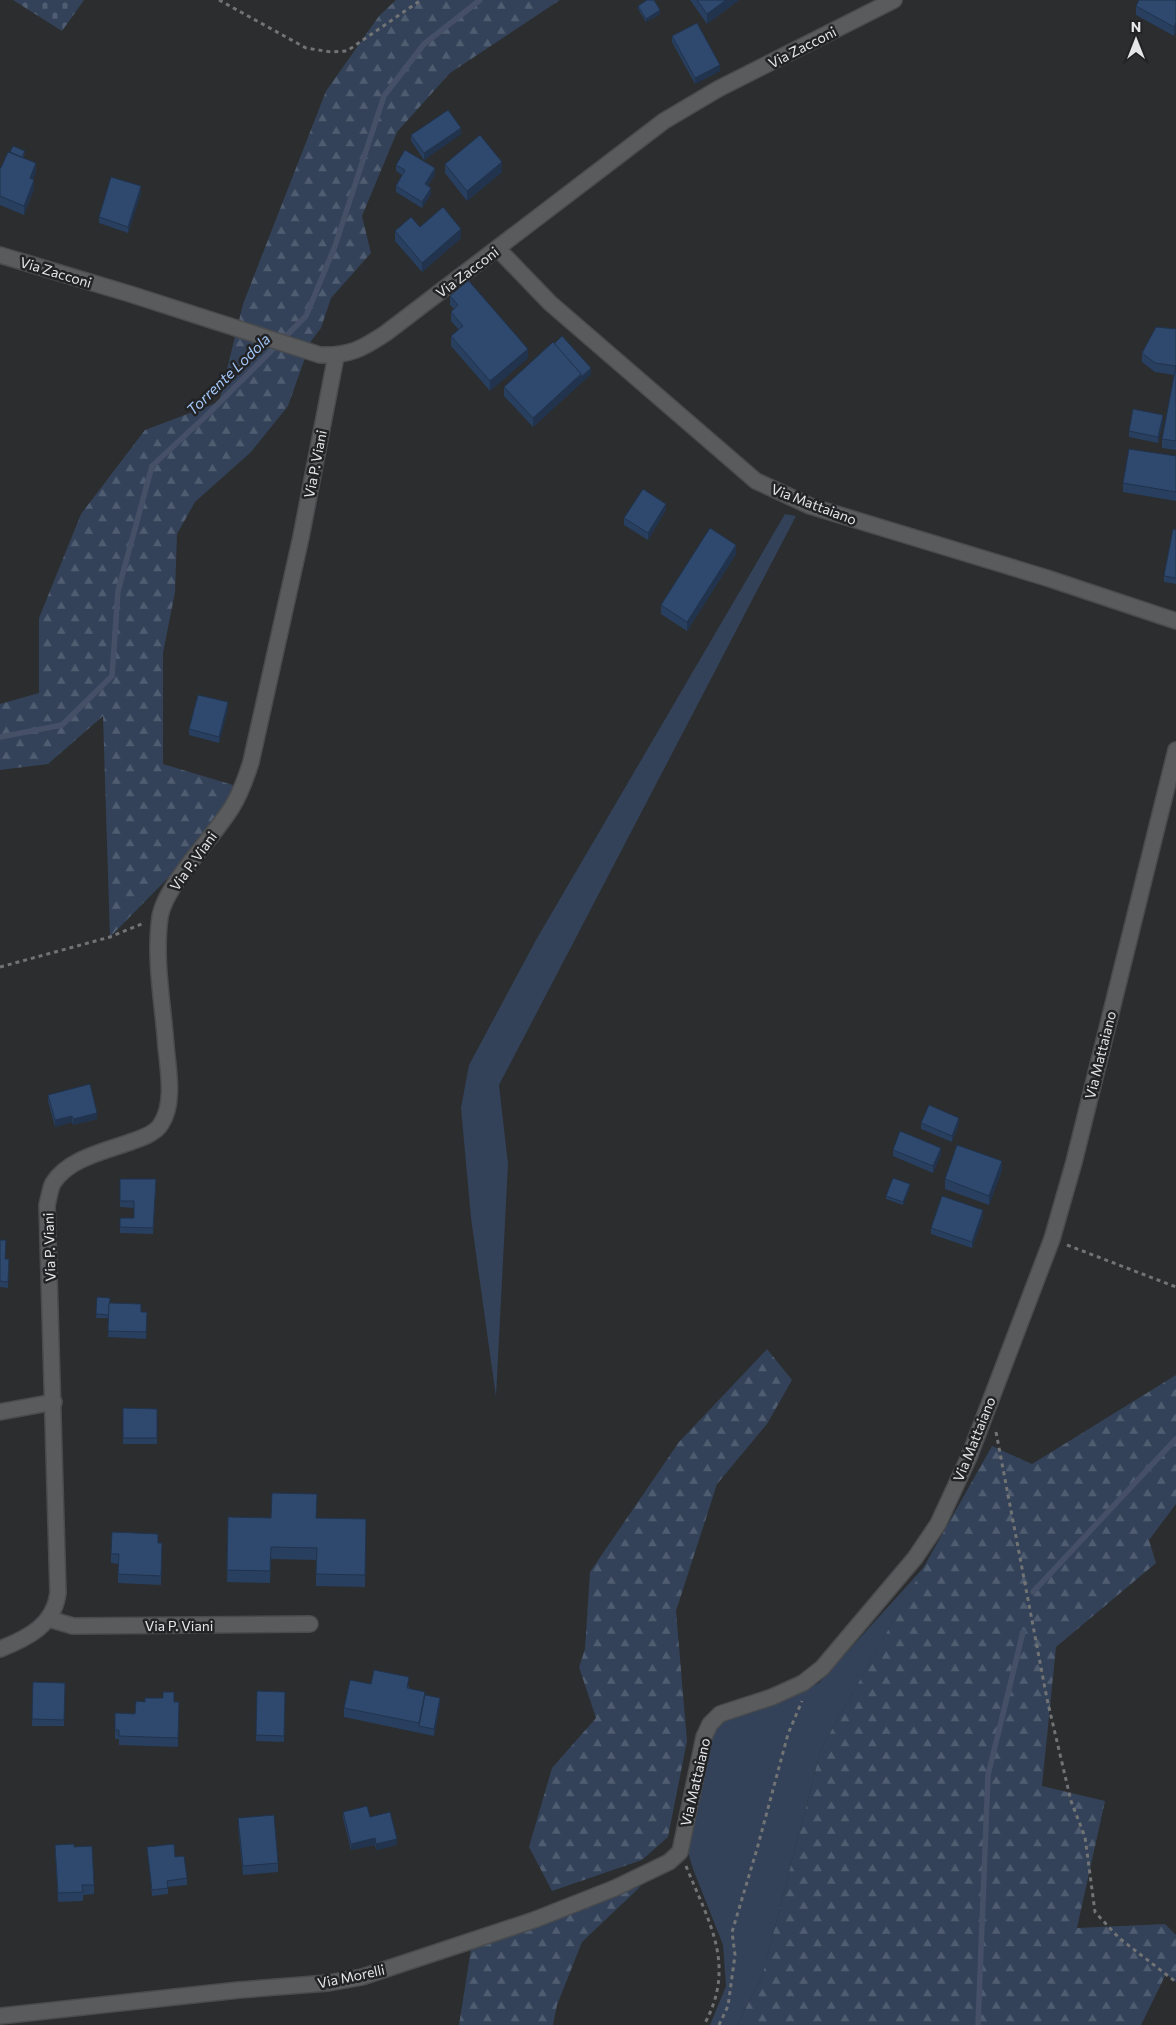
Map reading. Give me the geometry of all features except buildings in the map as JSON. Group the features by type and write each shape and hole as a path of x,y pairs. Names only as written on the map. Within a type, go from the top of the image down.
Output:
{"street":[{"name":"Via Zacconi","path":"0,255 320,355 336,356 360,349 386,333 664,121 718,89 894,0"},
{"name":"Via Mattaiano","path":"498,249 550,303 756,481 810,506 1047,578 1176,621"},
{"name":"Via P. Viani","path":"310,1624 73,1626 50,1619 57,1606 58,1593 47,1204 52,1185 60,1174 71,1165 142,1138 160,1126 166,1116 169,1080 158,944 160,915 169,894 232,807 243,788 251,762 301,536 336,356"},
{"name":"Via Mattaiano","path":"680,1852 704,1738 710,1724 720,1714 772,1697 804,1683 822,1668 909,1566 938,1524 969,1457 1052,1239 1074,1162 1176,750"},
{"path":"0,1412 54,1402"},
{"path":"0,1649 33,1633 50,1619"},
{"name":"Via Morelli","path":"0,2016 239,1990 328,1983 362,1977 511,1928 615,1888 670,1862 680,1852"}],"path":[{"path":"219,0 306,48 331,52 347,51 420,0"},
{"path":"0,967 110,937 160,915"},
{"path":"1052,1239 1176,1287"},
{"path":"996,1431 1047,1699 1071,1801 1085,1837 1095,1912 1119,1938 1176,1982"},
{"path":"718,2025 728,2006 735,1955 732,1932 788,1734 801,1705 804,1683"},
{"path":"680,1852 717,1945 720,1964 720,1982 714,2004 704,2025"}],"green space":[{"path":"13,0 84,0 62,31"},
{"path":"396,0 560,0 450,73 397,132 362,216 371,253 331,298 321,328 311,341 288,406 251,452 195,502 177,534 175,592 163,653 163,764 243,788 217,828 110,937 103,716 48,764 0,770 0,704 39,693 39,618 81,514 145,430 219,402 243,304 326,91 379,16"},
{"path":"785,514 796,516 499,1085 508,1164 496,1397 471,1218 461,1108 469,1065 536,940"},
{"path":"767,1349 792,1380 767,1424 717,1484 676,1611 687,1741 668,1837 642,1860 552,1891 529,1847 552,1768 596,1718 579,1667 585,1649 590,1572 679,1442"},
{"path":"1176,1375 1176,1504 1149,1540 1156,1563 1056,1647 1042,1786 1105,1801 1077,1928 1165,1924 1176,1935 1176,1982 1166,1974 1141,2025 737,2025 762,1977 821,1749 992,1446 1032,1464"},
{"path":"924,1567 821,1749 762,1977 737,2025 710,2025 726,1986 723,1945 687,1849 710,1730 730,1716 754,1712 819,1683"},
{"path":"641,1886 582,1942 557,2005 553,2025 459,2025 471,1949 501,1935"}],"waterway":[{"name":"Torrente Lodola","path":"0,737 62,725 112,676 118,591 152,466 206,416 306,316 335,246 384,96 424,44 480,0"},
{"path":"1033,1592 1176,1439"},
{"path":"978,2025 988,1775 1023,1632"}]}
